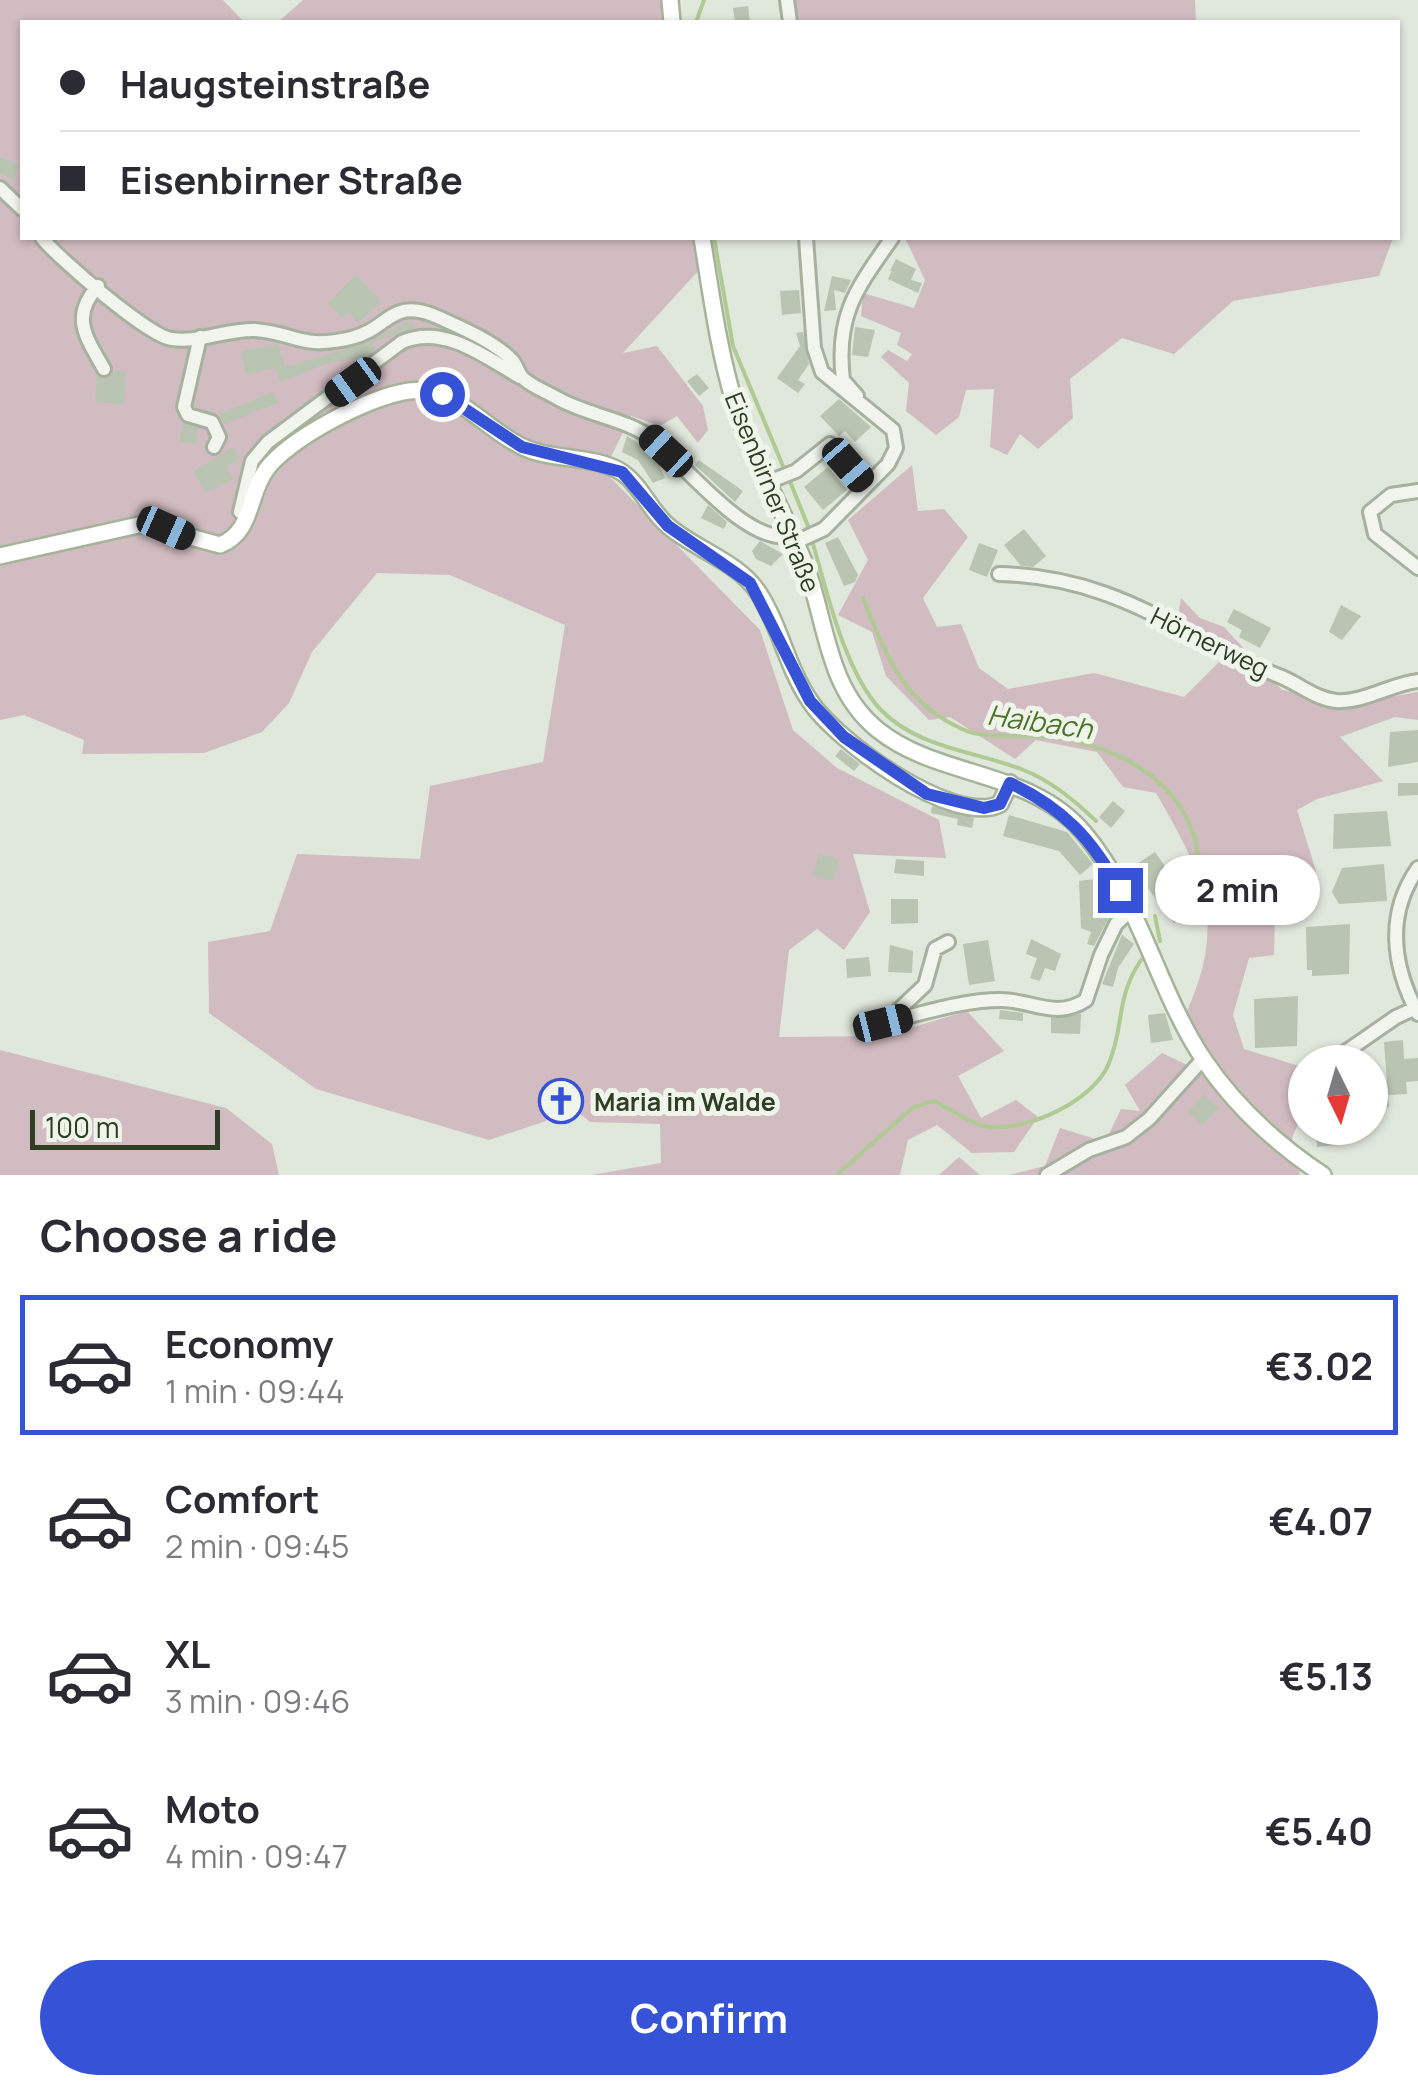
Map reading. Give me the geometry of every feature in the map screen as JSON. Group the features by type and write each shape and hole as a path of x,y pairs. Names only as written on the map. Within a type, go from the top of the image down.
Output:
{"main road":[{"name":"Eisenbirner Straße","path":"702,240 735,402 784,476 833,666 861,715 911,750 1010,783 1050,805 1084,832 1131,910 1203,1058 1245,1110 1323,1175"},
{"path":"0,556 143,524 220,545 237,535 263,474 283,452 375,400 410,391 442,394 522,447 622,472 668,526 750,583 810,701 844,737 902,780 927,794 984,808 1000,804 1010,783"}],"street":[{"path":"0,188 20,207"},
{"path":"44,240 155,334 168,339 259,330 295,342 326,344 366,333 387,316 404,309 416,310 489,344 511,360 523,378"},
{"path":"248,514 240,512 252,461 281,431 402,342 421,336 446,338 572,406 651,438 709,494 766,532 784,538 802,537 866,486 888,464 896,448 893,430 827,380 817,361 806,240"},
{"path":"874,415 843,380 845,333 856,287 891,240"},
{"path":"98,286 81,308 81,318 104,369"},
{"path":"200,337 184,406 188,415 212,422 218,437 214,447"},
{"path":"784,476 830,444 866,486"},
{"path":"1418,491 1391,496 1370,512 1375,534 1418,568"},
{"name":"Hörnerweg","path":"999,574 1083,584 1162,616 1236,659 1328,699 1350,700 1418,681"},
{"path":"1359,1045 1417,1010 1398,970 1396,933 1400,906 1418,868"},
{"path":"948,942 929,948 924,984 883,1023 1001,1000 1044,1010 1075,1007 1086,1000 1116,924 1131,910"},
{"path":"1047,1175 1089,1150 1126,1138 1162,1106 1203,1058"}],"shaded area":[{"path":"0,0 223,0 242,20 20,20 20,240 695,240 700,269 623,353 657,346 703,406 708,430 698,443 677,416 660,426 631,416 604,471 760,630 793,730 837,768 939,820 946,858 853,854 870,912 844,950 817,929 789,950 779,1037 884,1036 967,1011 1004,1051 958,1076 981,1118 1016,1100 1038,1117 1014,1152 972,1153 937,1125 908,1140 900,1175 591,1175 661,1163 660,1124 590,1122 554,1092 546,1121 489,1140 316,1089 209,1013 208,942 270,931 297,854 420,859 430,786 543,762 565,625 450,575 377,573 312,652 289,703 262,732 204,753 82,754 84,740 24,715 0,720"},
{"path":"303,0 667,0 669,20 280,20"},
{"path":"789,0 1195,0 1196,20 792,20"},
{"path":"906,240 1392,240 1379,276 1233,301 1174,354 1122,338 1070,379 1073,418 1038,449 1020,434 1007,455 990,447 994,389 966,390 959,417 936,435 906,411 909,383 881,357 888,350 907,361 912,354 897,345 901,333 861,316 863,293 914,308 925,280"},
{"path":"912,465 918,511 944,509 968,537 923,598 937,627 961,624 979,668 1008,689 1094,673 1184,697 1224,657 1175,631 1181,598 1200,618 1224,627 1282,690 1356,703 1418,692 1418,720 1395,717 1340,737 1383,781 1317,799 1297,810 1316,871 1311,905 1275,915 1274,955 1249,958 1233,1015 1244,1049 1288,1063 1288,1145 1294,1145 1300,1175 1009,1175 1045,1166 1060,1128 1105,1142 1121,1109 1140,1111 1125,1085 1162,1053 1189,1066 1210,1061 1187,1011 1206,950 1204,898 1186,848 1156,793 1123,787 1097,752 1036,740 1015,759 950,717 929,720 886,676 872,632 838,615 868,560 848,520"},
{"path":"0,1050 226,1108 272,1144 279,1175 0,1175"},
{"path":"959,1157 980,1175 939,1175"}],"building":[{"path":"748,6 750,20 735,20 733,8"},
{"path":"0,158 19,164 14,179 0,174"},
{"path":"896,259 916,269 911,280 922,283 918,293 888,279 891,272 896,273 890,271"},
{"path":"356,275 381,301 358,323 348,312 342,318 328,303"},
{"path":"832,276 851,280 845,293 834,290 836,310 824,311"},
{"path":"799,290 801,313 782,315 780,291"},
{"path":"411,320 414,328 373,342 375,350 363,358 328,363 280,382 275,368 246,375 241,351 278,344 285,367 367,343"},
{"path":"855,327 875,330 868,357 852,355"},
{"path":"803,332 809,364 798,380 805,384 798,393 777,378 800,346 796,333"},
{"path":"114,371 126,371 124,404 95,402 97,376 108,378"},
{"path":"697,374 709,388 699,396 687,381"},
{"path":"273,392 278,403 224,424 219,414"},
{"path":"839,399 871,427 855,442 845,431 839,436 820,416"},
{"path":"182,423 198,428 196,444 180,442"},
{"path":"627,436 654,454 665,478 653,483 638,460 622,452"},
{"path":"233,447 240,458 226,467 234,479 206,492 193,472"},
{"path":"699,460 743,491 735,502 695,465"},
{"path":"828,467 847,490 823,510 804,487"},
{"path":"708,505 727,522 724,529 701,518"},
{"path":"1024,529 1046,556 1033,567 1021,566 1004,545"},
{"path":"838,537 858,575 855,582 844,586 825,543"},
{"path":"760,541 783,554 771,566 756,559 752,551"},
{"path":"979,543 998,550 987,577 969,570"},
{"path":"1341,605 1361,616 1342,640 1329,632"},
{"path":"1234,609 1271,628 1260,648 1239,637 1242,630 1227,622"},
{"path":"1418,730 1418,762 1388,767 1390,732"},
{"path":"841,749 860,764 854,771 835,756"},
{"path":"1398,783 1418,783 1418,795 1398,796"},
{"path":"1113,801 1125,811 1111,828 1099,817"},
{"path":"932,806 974,818 972,828 957,825 958,819 931,813"},
{"path":"1387,811 1391,846 1333,849 1334,814"},
{"path":"1009,815 1067,832 1093,864 1080,875 1059,851 1003,836"},
{"path":"1155,852 1196,909 1174,923 1132,867"},
{"path":"819,854 839,859 833,881 813,876"},
{"path":"896,859 924,861 924,876 894,873"},
{"path":"1384,864 1387,901 1339,904 1332,892 1342,868"},
{"path":"1102,878 1109,917 1094,946 1087,944 1091,932 1081,928 1079,881"},
{"path":"891,899 918,899 918,923 891,924"},
{"path":"1350,924 1349,974 1312,976 1312,970 1307,970 1306,927"},
{"path":"1122,935 1134,944 1118,968 1113,987 1102,984"},
{"path":"1031,939 1061,954 1055,971 1045,968 1040,981 1030,978 1037,958 1026,954"},
{"path":"988,940 995,981 969,985 963,944"},
{"path":"890,945 913,951 912,973 888,972"},
{"path":"869,957 871,976 847,978 846,959"},
{"path":"1298,996 1297,1045 1255,1048 1254,999"},
{"path":"1000,1010 1023,1013 1023,1021 999,1019"},
{"path":"1165,1013 1173,1040 1151,1043 1148,1015"},
{"path":"1081,1014 1080,1034 1051,1033 1051,1018"},
{"path":"1403,1040 1404,1059 1418,1058 1418,1081 1406,1082 1407,1094 1388,1095 1388,1045 1384,1042"},
{"path":"1204,1094 1218,1108 1202,1125 1188,1111"}],"waterway":[{"path":"697,20 704,0"},
{"path":"714,240 733,346 785,471"},
{"path":"789,479 810,531"},
{"path":"812,540 847,653 881,710 929,741 1032,774 1061,791 1096,821"},
{"name":"Haibach","path":"863,598 898,674 924,705 941,718 980,734 1059,738 1102,749 1142,769 1159,783 1174,798 1196,841 1196,864 1188,880"},
{"name":"Haibach","path":"1155,916 1160,941"},
{"name":"Haibach","path":"837,1175 912,1108 933,1101 990,1127 1023,1124 1075,1101 1101,1077 1109,1063 1127,987 1141,960"}],"place":[{"name":"Maria im Walde","path":"561,1101"}],"route":[{"path":"442,394 522,447 622,472 668,526 750,583 759,594 810,701 844,737 927,794 984,808 1000,804 1010,783 1034,794 1084,832 1120,890"}]}
